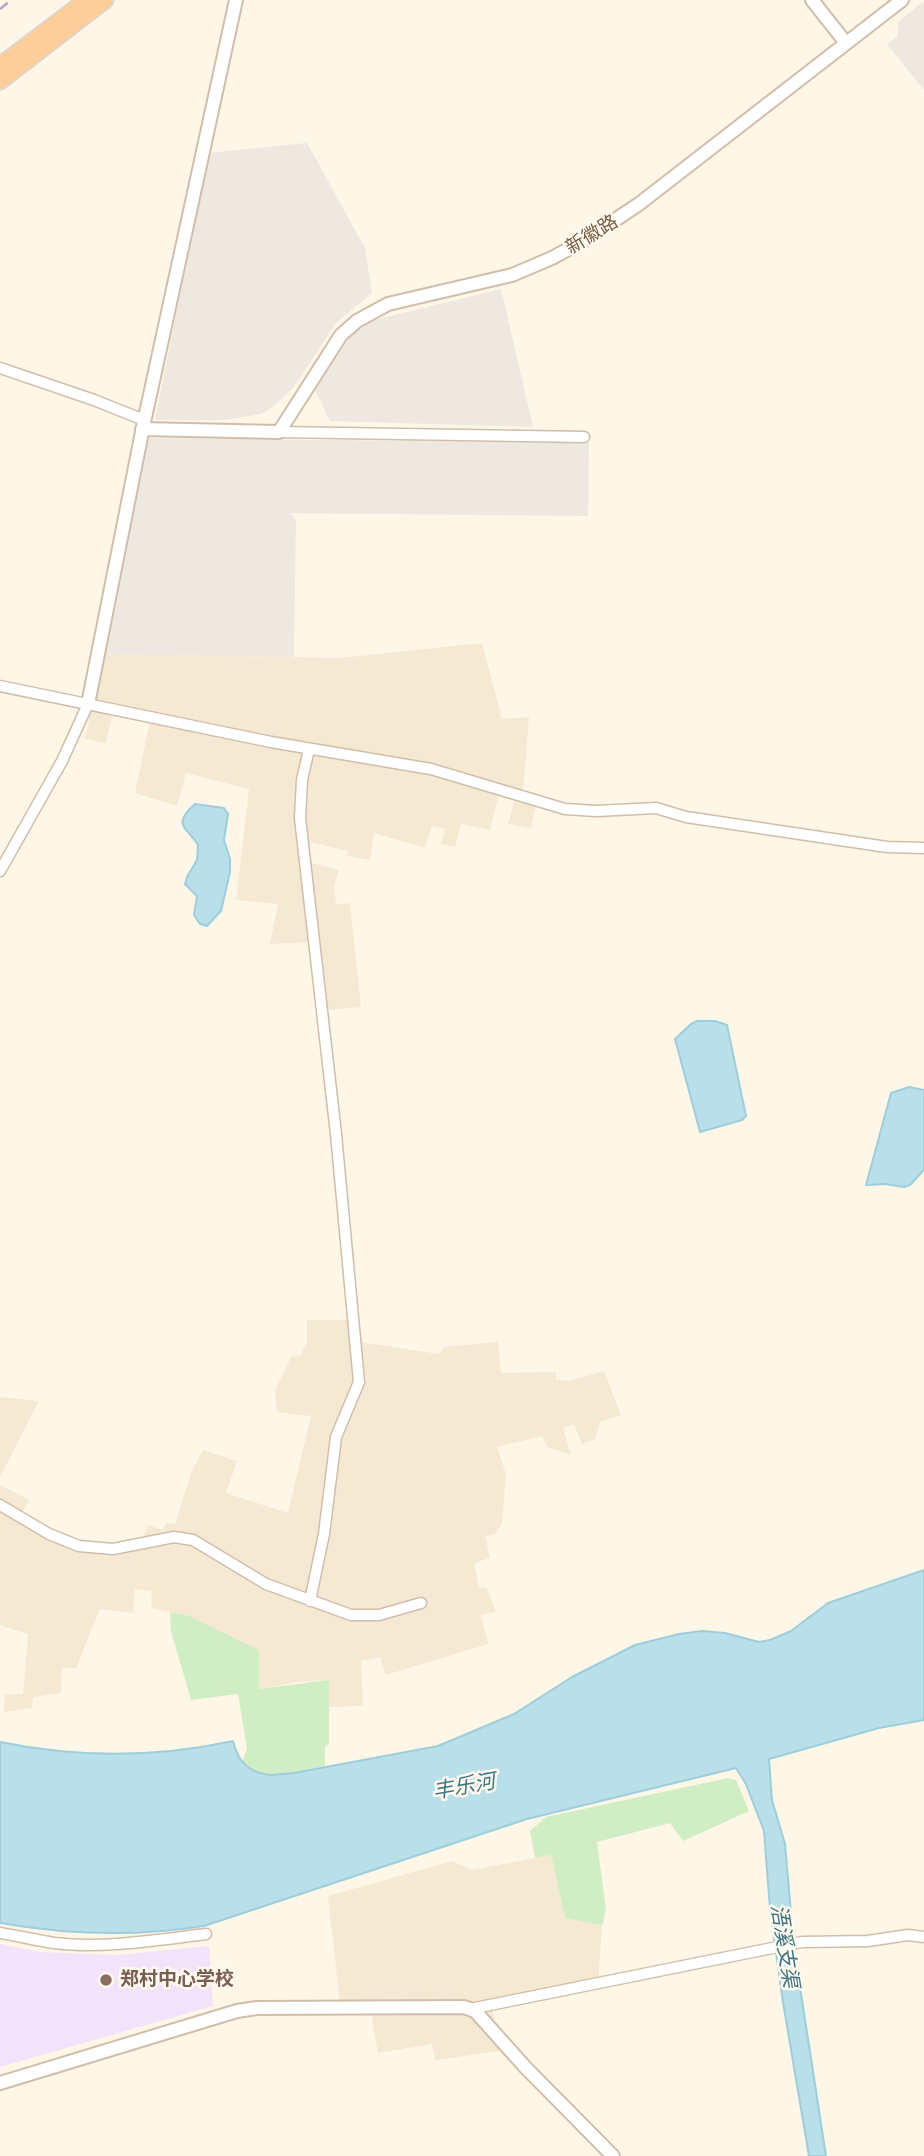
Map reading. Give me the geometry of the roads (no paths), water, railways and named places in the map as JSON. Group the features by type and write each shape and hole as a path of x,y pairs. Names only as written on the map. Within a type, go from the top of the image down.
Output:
{"highway":[{"path":"0,66 86,0"},
{"path":"0,81 105,0"}],"street":[{"path":"0,871 62,761 88,704 143,425 236,0"},
{"path":"812,0 846,43"},
{"name":"新徽路","path":"279,432 341,335 357,321 388,304 512,275 585,240 639,204 902,0"},
{"path":"0,368 94,400 143,425 279,432 584,437"},
{"path":"0,686 309,749 431,769 565,809 596,811 656,808 686,817 887,847 924,848"},
{"path":"309,749 302,780 300,818 336,1134 359,1382 335,1437 324,1534 310,1601"},
{"path":"0,1505 49,1534 79,1546 113,1549 174,1537 193,1540 266,1584 351,1615 366,1617 421,1603"},
{"path":"0,1933 55,1943 89,1944 150,1941 206,1934"},
{"path":"0,2074 195,2017 257,2008 470,2008 797,1944 868,1941 896,1936 924,1937"},
{"path":"470,2008 613,2156"},
{"path":"0,2083 198,2024 219,2015"}],"water":[{"path":"195,804 224,808 228,814 224,840 230,859 230,872 221,911 207,926 200,924 194,915 197,896 185,884 197,860 198,845 183,826 183,821"},
{"path":"697,1021 715,1021 727,1025 746,1116 742,1120 700,1132 675,1039"},
{"path":"909,1087 924,1090 924,1170 910,1185 904,1187 866,1185 891,1093"},
{"path":"924,1570 924,1720 879,1728 769,1759 772,1800 785,1844 794,1948 826,2156 809,2156 770,1909 764,1831 746,1784 736,1768 527,1819 204,1926 153,1932 102,1933 0,1923 0,1742 58,1751 116,1754 175,1751 233,1741 241,1760 256,1772 271,1775 294,1773 438,1746 514,1714 572,1677 635,1645 702,1631 725,1633 759,1642 770,1640 791,1631 828,1603"}],"railway":[{"path":"0,9 11,0"}],"place":[{"name":"郑村中心学校","path":"106,1980"}],"water label":[{"name":"丰乐河","path":"464,1787"},
{"name":"浯溪支渠","path":"784,1946"}]}
